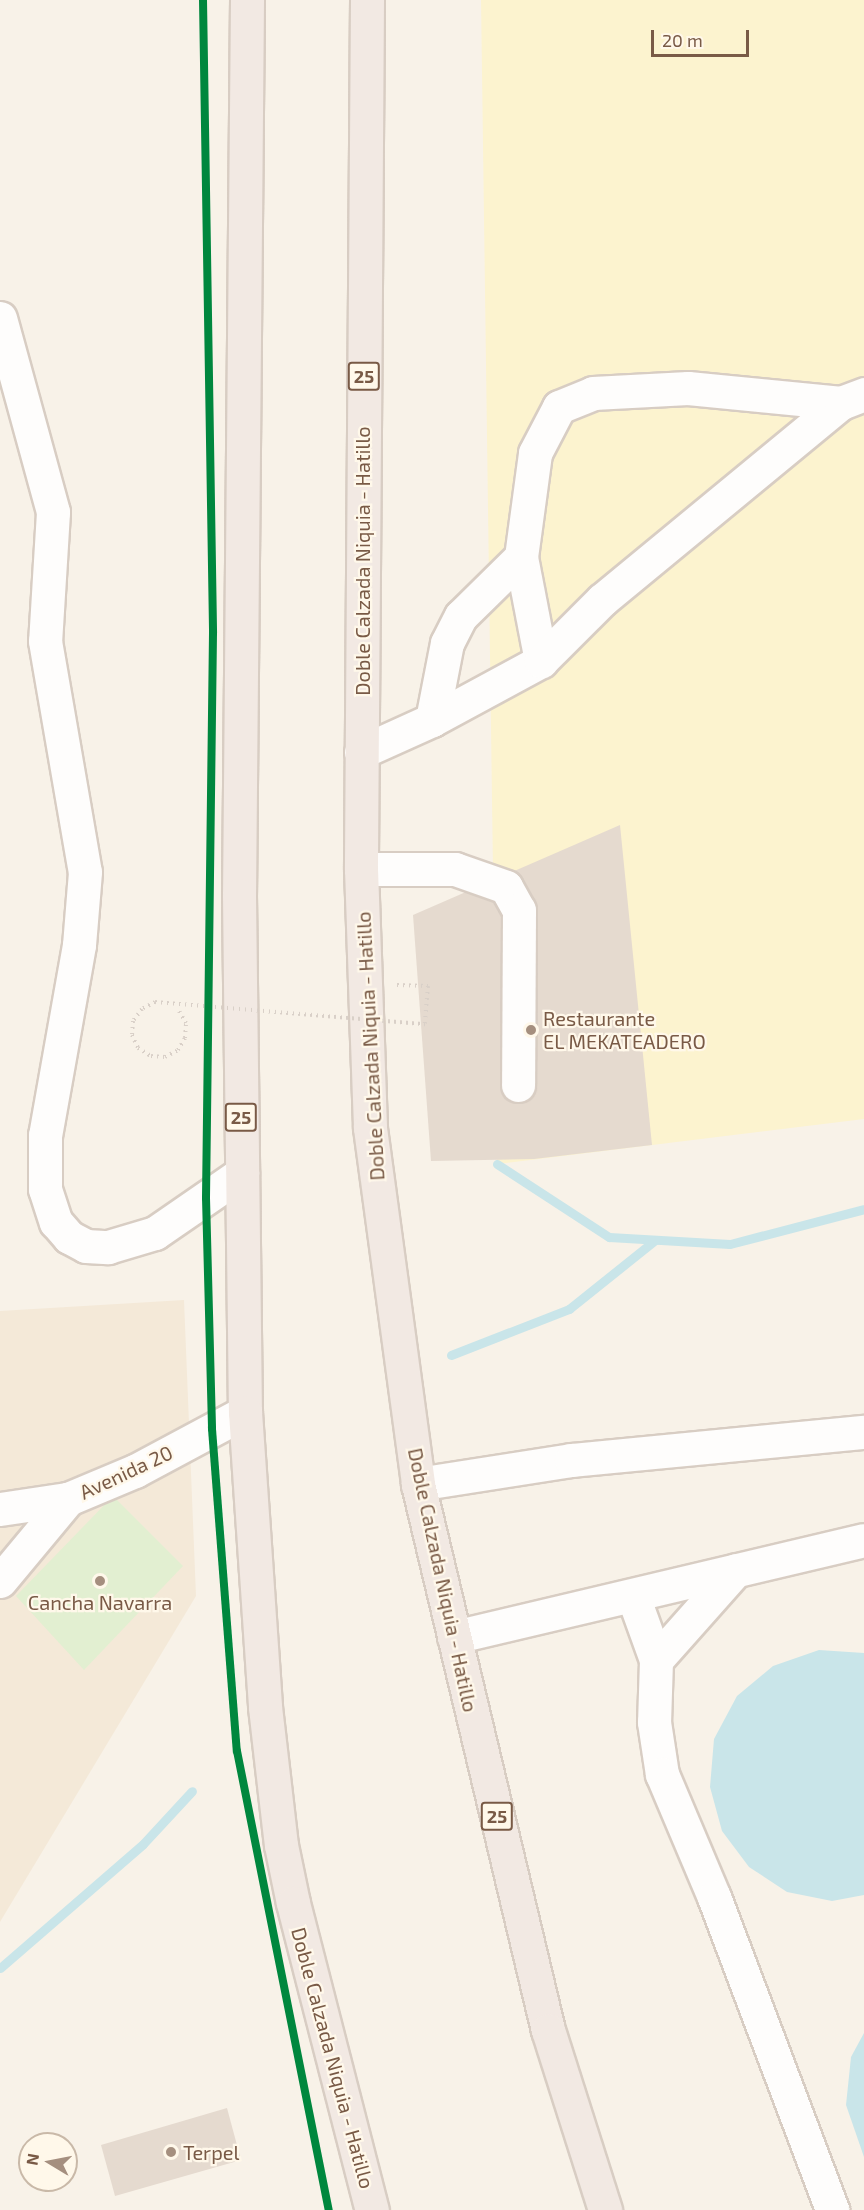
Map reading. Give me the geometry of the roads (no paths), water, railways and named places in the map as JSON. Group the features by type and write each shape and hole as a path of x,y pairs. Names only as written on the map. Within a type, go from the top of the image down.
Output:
{"highway":[{"name":"Doble Calzada Niquia - Hatillo","path":"247,0 239,883 245,1412 265,1707 281,1845 293,1903 372,2210"},
{"name":"Doble Calzada Niquia - Hatillo","path":"367,0 361,869 370,1128 418,1484 548,2030 605,2210"}],"street":[{"path":"0,318 11,392 53,512 45,641 85,872 79,945 45,1135 45,1190 56,1222 69,1237 86,1246 108,1247 155,1233 242,1173"},
{"path":"541,661 521,557 535,453 559,407 593,393 688,388 852,398"},
{"path":"361,752 432,720 541,661 602,600 852,398"},
{"path":"432,720 447,644 462,616 521,557"},
{"path":"361,869 455,869 506,887 519,910 518,1085"},
{"name":"Avenida 20","path":"0,1509 68,1499 135,1471 245,1412"},
{"path":"418,1484 572,1460 864,1432"},
{"path":"0,1581 68,1499"},
{"path":"454,1637 864,1540"},
{"path":"656,1660 736,1570"},
{"path":"633,1596 656,1660 654,1722 662,1774 714,1897 832,2210"}],"water":[{"path":"819,1650 864,1653 864,1895 832,1901 787,1892 749,1867 722,1831 710,1787 714,1739 737,1696 773,1666"},
{"path":"864,2033 864,2157 846,2105 851,2057"}],"waterway":[{"path":"497,1164 609,1237 730,1244 864,1209"},
{"path":"451,1355 569,1309 655,1240"},
{"path":"0,1968 143,1844 192,1791"}],"place":[{"name":"Restaurante EL MEKATEADERO","path":"531,1030"},
{"name":"Cancha Navarra","path":"100,1581"},
{"name":"Terpel","path":"171,2152"}]}
